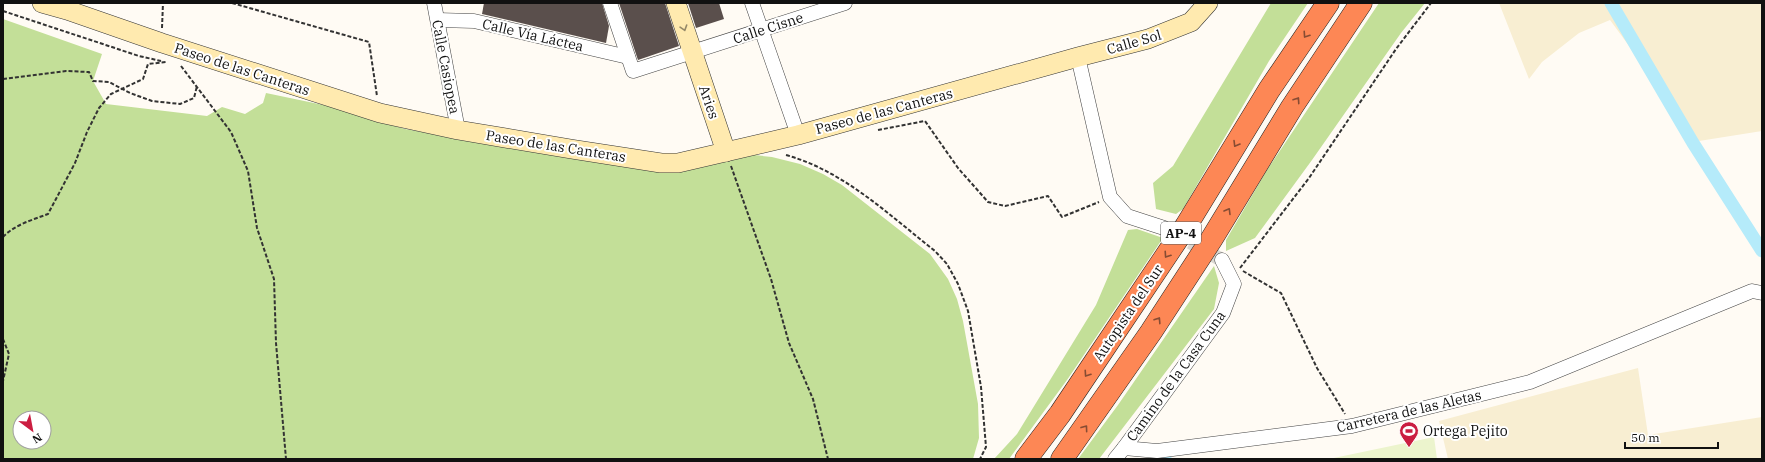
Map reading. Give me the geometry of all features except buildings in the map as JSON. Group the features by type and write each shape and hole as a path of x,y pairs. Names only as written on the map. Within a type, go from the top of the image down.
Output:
{"highway":[{"name":"Autopista del Sur","path":"1026,459 1060,414 1182,233 1269,90 1328,3"},
{"name":"Autopista del Sur","path":"1062,459 1151,332 1211,240 1292,107 1361,3"}],"street":[{"name":"Paseo de las Canteras","path":"42,3 62,6 162,52 380,113 458,130 661,162 678,163 798,135 1051,65"},
{"path":"610,3 628,57"},
{"name":"Aries","path":"676,3 726,152"},
{"path":"752,3 798,135"},
{"name":"Calle Cisne","path":"628,57 633,71 845,3"},
{"name":"Calle Sol","path":"1051,65 1148,39 1176,29 1191,22 1208,3"},
{"name":"Calle Casiopea","path":"438,4 438,20 458,130"},
{"name":"Calle Vía Láctea","path":"438,20 474,21 628,57"},
{"path":"1078,57 1110,198 1127,216 1164,228"},
{"name":"Camino de la Casa Cuna","path":"1115,459 1223,313 1234,284 1222,260"},
{"name":"Carretera de las Aletas","path":"1157,451 1352,426 1530,382 1752,291 1762,293"},
{"name":"Camino de la Casa Cuna","path":"1124,448 1157,451"}],"path":[{"path":"163,3 162,52 168,62"},
{"path":"232,3 369,42 380,113"},
{"path":"1239,269 1246,263 1309,178 1396,49 1430,3"},
{"path":"3,11 139,56 162,52"},
{"path":"3,237 8,232 22,224 48,214 75,163 87,132 99,108 111,94 121,88 143,80 148,64 162,52"},
{"path":"175,64 181,66 231,132 248,172 257,228 274,279 276,343 286,459"},
{"path":"3,79 66,71 89,72 93,81 109,82 152,101 180,104 194,98 197,86"},
{"path":"877,130 925,121 958,168 988,202 1005,206 1048,196 1062,217 1110,198"},
{"path":"771,141 774,151 803,159 844,179 935,251 947,264 958,284 968,311 981,387 986,447 980,459"},
{"path":"726,152 771,279 789,343 813,399 828,459"},
{"path":"1222,260 1281,293 1317,368 1352,426"},
{"path":"3,339 8,354 3,381"}],"shaded area":[{"path":"1499,3 1762,3 1762,131 1699,141 1610,20 1579,33 1542,62 1529,79"},
{"path":"1638,368 1648,435 1762,417 1762,459 1448,459 1439,421"}],"green space":[{"path":"1271,3 1308,3 1269,61 1183,209 1176,214 1156,209 1153,183 1173,166"},
{"path":"1379,3 1425,3 1401,33 1255,238 1226,251 1226,240 1267,170"},
{"path":"3,19 102,54 93,81 106,104 207,116 222,107 245,114 263,103 266,93 333,107 405,129 634,168 745,154 772,157 800,164 823,174 842,185 930,254 948,279 957,299 963,321 978,404 979,438 973,459 3,459"},
{"path":"1137,229 1163,238 1067,380 1009,459 994,459 1017,434 1096,305 1128,230"},
{"path":"1214,266 1219,283 1214,309 1099,459 1078,459 1118,405"},
{"name":"Ortega Pejito","path":"1434,437 1437,459 1329,459"}],"waterway":[{"path":"1611,3 1693,143 1762,251"}],"tunnel":[{"path":"1172,232 1222,260"}],"place":[{"name":"Ortega Pejito","path":"1409,448"}]}
